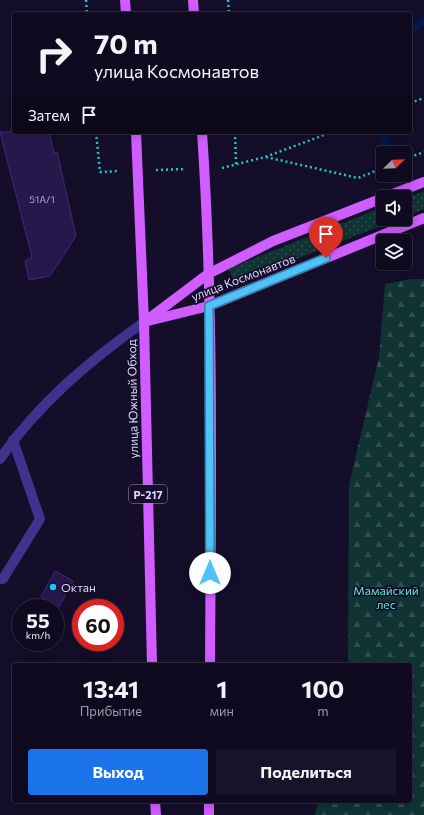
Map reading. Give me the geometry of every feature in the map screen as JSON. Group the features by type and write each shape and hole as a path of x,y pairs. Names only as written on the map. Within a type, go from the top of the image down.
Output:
{"main road":[{"path":"125,0 126,12"},
{"path":"193,0 194,12"},
{"name":"улица Южный Обход","path":"136,134 144,322 152,663"},
{"path":"202,134 209,306 211,482 210,663"},
{"name":"улица Космонавтов","path":"403,190 424,182"},
{"name":"улица Космонавтов","path":"144,322 208,274 273,241 376,200"},
{"name":"улица Космонавтов","path":"144,322 209,306 424,218"},
{"path":"155,803 156,815"},
{"path":"209,803 209,815"}],"street":[{"path":"0,458 13,440 56,392 144,322"},
{"path":"0,579 3,579 40,519 13,440"}],"path":[{"path":"86,0 87,12"},
{"path":"228,0 229,12"},
{"path":"412,102 424,98"},
{"path":"235,134 236,164"},
{"path":"221,168 265,157 327,134"},
{"path":"412,156 424,152"},
{"path":"265,157 358,178 376,171"}],"green space":[{"path":"424,191 424,209 412,214 412,196"},
{"path":"376,210 376,226 381,226 237,282 234,281 229,270 232,267"},
{"name":"Мамайский лес","path":"411,279 424,279 424,815 315,815 318,803 412,803 412,663 348,663 349,485 379,357 385,284"}],"building":[{"path":"0,132 12,132 12,134 49,134 54,153 57,152 76,236 50,276 29,280 25,261 32,257"},
{"path":"55,571 73,581 63,599 45,599 41,597"}],"waterway":[{"path":"412,29 424,20"},
{"path":"383,134 386,146"}],"place":[{"name":"Октан","path":"53,587"}],"route":[{"path":"210,573 211,482 209,306 326,258"}]}
